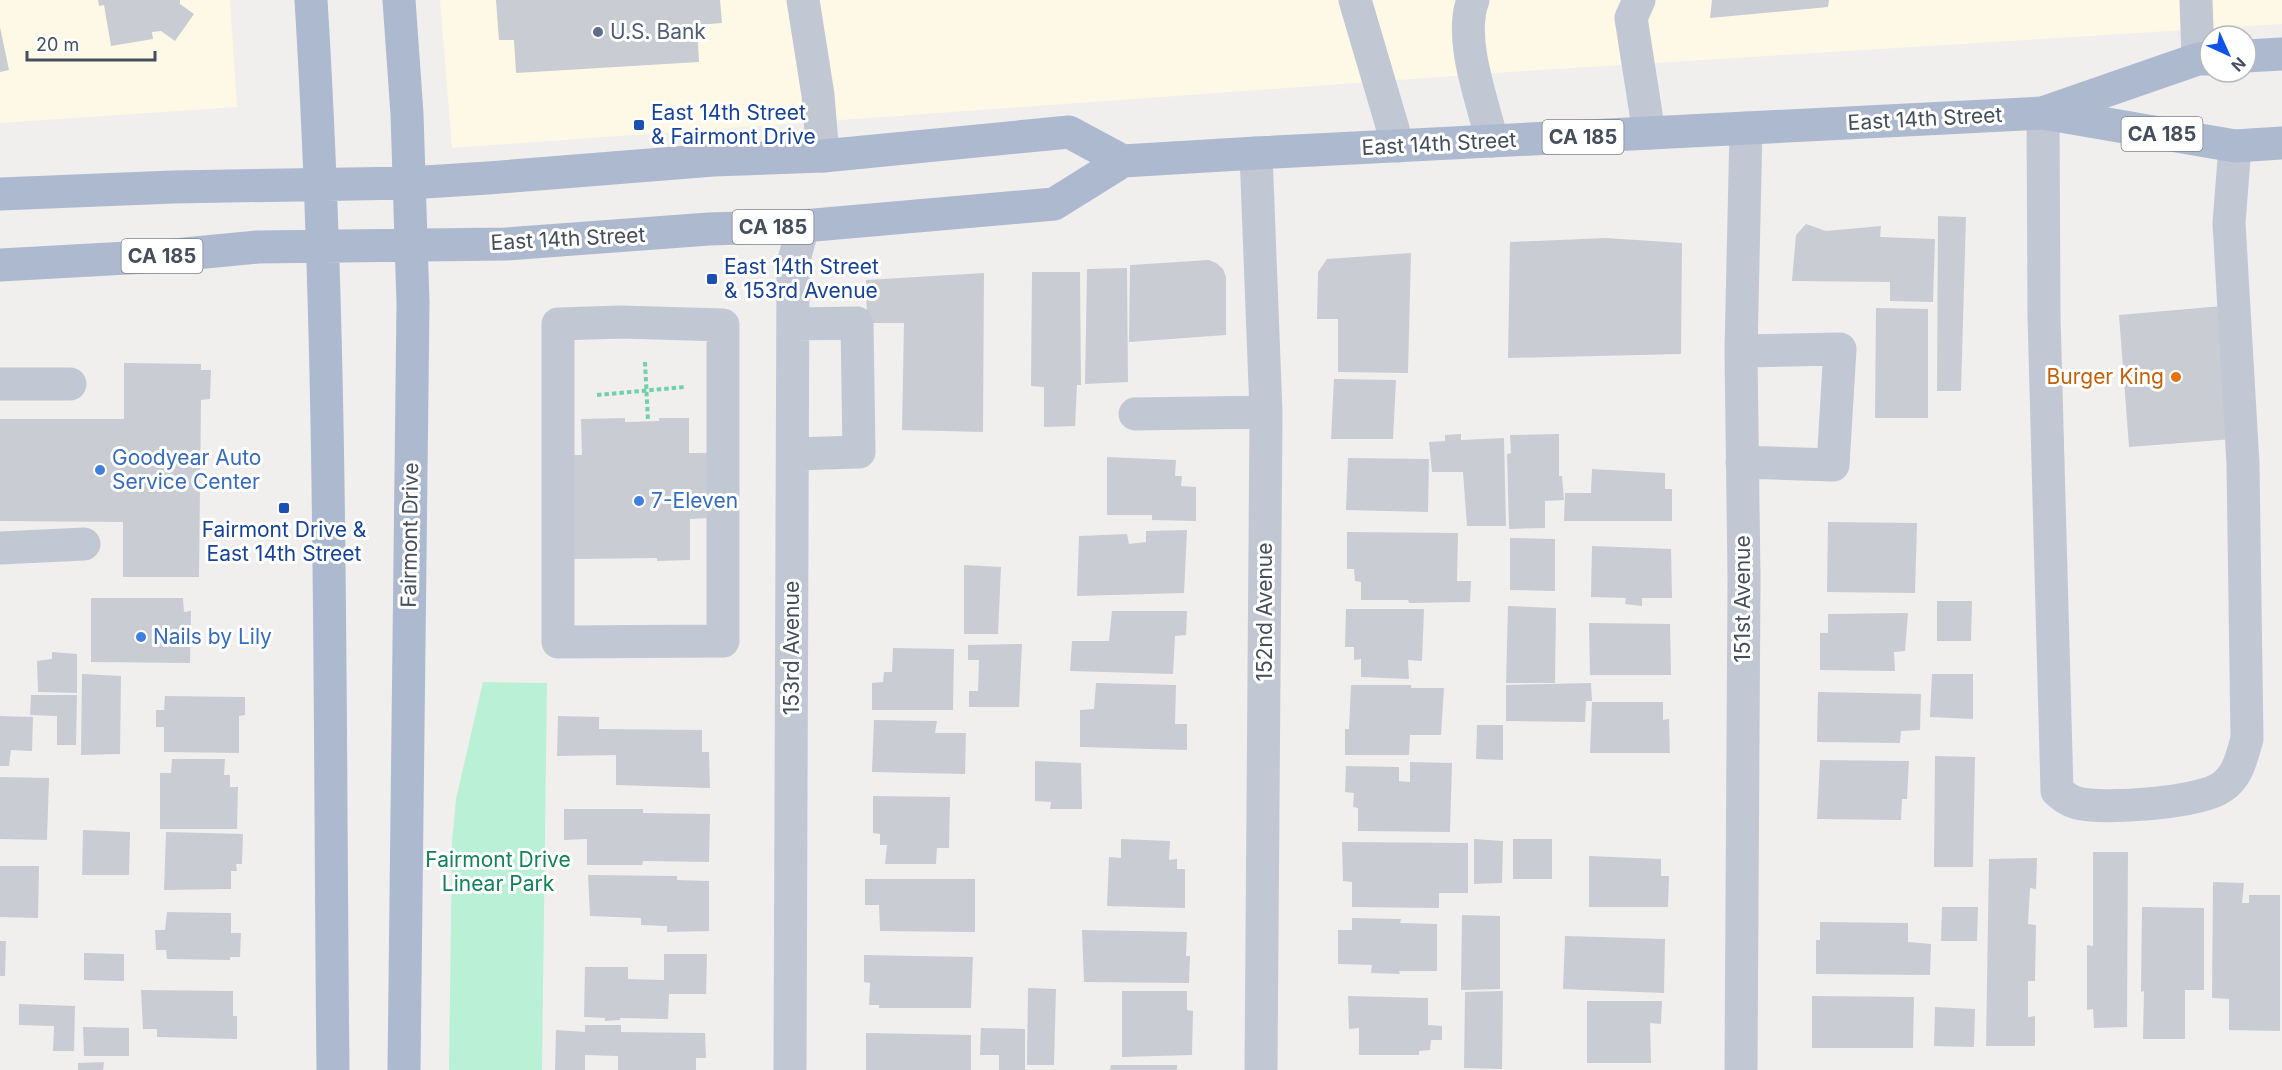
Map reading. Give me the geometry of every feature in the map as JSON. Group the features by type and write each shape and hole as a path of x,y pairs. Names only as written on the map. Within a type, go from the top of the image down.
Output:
{"main road":[{"path":"311,0 323,247 333,1070"},
{"name":"Fairmont Drive","path":"399,0 407,114 413,303 403,984 404,1070"},
{"path":"2258,55 2282,54"},
{"name":"East 14th Street","path":"2043,113 2198,61"},
{"name":"East 14th Street","path":"0,265 164,256 258,247 506,244 709,229 802,226 1054,204 1123,161 1256,153 2043,113 2235,146 2282,143"},
{"path":"0,194 409,183 713,160 823,156 1069,132 1123,161"}],"street":[{"path":"803,0 818,95 823,156"},
{"path":"1355,0 1398,146"},
{"path":"1473,0 1468,13 1470,47 1492,141"},
{"path":"1639,0 1631,18 1650,133"},
{"path":"2196,0 2199,24"},
{"path":"2043,113 2044,316 2057,791 2066,799 2078,804 2129,805 2190,798 2221,788 2238,771 2247,739 2243,465 2229,223 2235,146"},
{"name":"151st Avenue","path":"1741,1070 1744,588 1742,351 1746,128"},
{"name":"152nd Avenue","path":"1256,153 1266,412 1261,1070"},
{"name":"153rd Avenue","path":"790,1070 793,264 802,226"},
{"path":"621,322 723,325 723,641 558,642 558,324 621,322"},
{"path":"793,454 859,452 860,424 857,323 794,324"},
{"path":"1742,351 1840,350 1833,465 1742,462"},
{"path":"0,384 70,384"},
{"path":"1135,414 1266,412"},
{"path":"0,548 84,544"}],"path":[{"path":"645,355 648,421"},
{"path":"591,395 690,386"}],"shaded area":[{"path":"0,0 230,0 237,107 0,123"},
{"path":"440,0 2282,0 2282,24 2198,24 2198,29 1509,72 452,148"}],"green space":[{"name":"Fairmont Drive Linear Park","path":"483,682 547,683 542,1070 449,1070 452,842 456,799"}],"building":[{"path":"98,0 180,0 180,4 194,14 175,41 161,31 152,32 153,39 111,46 104,5 99,6"},
{"name":"U.S. Bank","path":"496,0 720,0 722,23 697,25 699,62 516,73 514,40 499,40"},
{"path":"1712,0 1829,0 1828,7 1710,18"},
{"path":"0,27 9,70 0,72"},
{"path":"1938,216 1966,217 1961,391 1937,391"},
{"path":"1806,224 1826,231 1881,226 1880,237 1935,239 1933,302 1890,301 1890,282 1792,281 1796,235"},
{"path":"1606,238 1682,243 1681,354 1508,358 1510,242"},
{"path":"1411,253 1408,373 1338,372 1338,319 1317,319 1318,272 1327,259"},
{"path":"1209,260 1223,269 1226,277 1226,335 1129,342 1130,265"},
{"path":"1127,268 1128,382 1085,384 1087,269"},
{"path":"1032,272 1080,272 1081,385 1077,385 1075,426 1044,427 1044,387 1031,386"},
{"path":"984,273 983,432 902,430 904,323 867,323 866,280"},
{"name":"Burger King","path":"2222,306 2233,439 2129,447 2119,315"},
{"path":"1876,308 1928,309 1928,418 1875,418"},
{"name":"Goodyear Auto Service Center","path":"124,363 201,364 201,370 211,370 210,399 201,400 199,577 123,577 123,522 0,521 0,419 124,419"},
{"path":"1334,379 1396,380 1393,439 1331,439"},
{"name":"7-Eleven","path":"625,418 625,422 659,421 659,418 689,418 689,453 709,453 709,518 690,519 690,560 574,559 573,455 582,455 581,419"},
{"path":"1461,434 1461,440 1504,438 1506,526 1467,526 1463,472 1432,472 1429,442 1445,441 1445,435"},
{"path":"1559,434 1559,476 1562,476 1564,500 1545,501 1545,528 1509,529 1507,454 1511,453 1510,435"},
{"path":"1107,457 1176,460 1175,476 1182,476 1181,486 1196,487 1196,521 1152,520 1152,515 1107,515"},
{"path":"1348,458 1429,459 1428,512 1346,510"},
{"path":"1592,469 1665,473 1665,489 1672,489 1672,521 1564,521 1565,493 1591,493"},
{"path":"1828,522 1917,523 1915,593 1827,592"},
{"path":"1187,530 1184,593 1077,596 1079,536 1127,534 1129,544 1146,542 1146,531"},
{"path":"1347,532 1458,533 1457,581 1471,581 1470,602 1409,603 1408,600 1361,600 1361,582 1355,581 1354,569 1347,569"},
{"path":"1510,538 1555,539 1555,591 1510,590"},
{"path":"1592,546 1671,549 1672,598 1642,598 1642,606 1625,604 1626,598 1591,597"},
{"path":"964,565 1001,567 998,634 964,634"},
{"name":"Nails by Lily","path":"91,598 183,598 184,612 191,611 190,663 91,662"},
{"path":"1937,601 1972,601 1971,641 1937,641"},
{"path":"1508,606 1556,608 1555,683 1506,683"},
{"path":"1346,609 1424,609 1422,661 1408,660 1409,679 1361,677 1361,659 1354,660 1354,647 1345,647"},
{"path":"1112,611 1187,611 1186,635 1175,636 1173,674 1070,671 1072,641 1109,641"},
{"path":"1908,613 1905,651 1894,652 1895,671 1820,670 1820,633 1828,633 1828,614"},
{"path":"1589,623 1670,624 1671,675 1590,675"},
{"path":"1022,644 1019,707 969,707 969,691 978,691 979,660 968,660 968,645"},
{"path":"893,648 954,649 953,710 872,710 872,683 883,682 884,672 892,672"},
{"path":"52,652 77,654 77,693 38,692 37,661 52,659"},
{"path":"82,674 121,676 120,754 81,755"},
{"path":"1932,674 1973,674 1973,719 1930,717"},
{"path":"1096,683 1176,685 1175,724 1187,724 1187,750 1080,747 1080,710 1094,709"},
{"path":"1591,683 1592,701 1586,701 1585,722 1506,721 1506,685"},
{"path":"1351,685 1411,685 1411,688 1444,688 1441,735 1410,735 1409,755 1345,755 1345,729 1349,729"},
{"path":"1818,692 1921,694 1920,730 1901,731 1900,743 1817,742"},
{"path":"31,695 77,695 76,745 57,745 57,716 30,715"},
{"path":"165,696 245,697 245,715 239,716 239,753 164,752 164,727 156,727 156,710 164,710"},
{"path":"1592,702 1663,702 1663,720 1669,719 1670,753 1590,753"},
{"path":"0,716 33,717 32,751 11,750 9,766 0,766"},
{"path":"558,716 599,717 599,729 702,730 702,752 709,752 710,788 616,785 616,755 557,756"},
{"path":"874,720 937,721 935,733 966,733 965,774 872,772"},
{"path":"1477,725 1503,725 1503,760 1476,759"},
{"path":"1935,756 1975,757 1973,867 1934,867"},
{"path":"172,759 225,759 224,775 230,775 230,787 238,787 237,829 160,829 160,773 171,773"},
{"path":"1820,760 1909,761 1907,799 1902,799 1901,820 1817,819"},
{"path":"1035,761 1081,763 1082,809 1050,809 1051,802 1035,801"},
{"path":"1410,762 1452,763 1450,832 1358,831 1358,808 1353,807 1354,793 1345,792 1346,766 1399,767 1399,781 1410,782"},
{"path":"0,777 49,778 47,840 0,839"},
{"path":"873,796 950,797 949,848 937,848 936,864 885,864 887,845 880,845 880,834 873,833"},
{"path":"564,809 643,809 643,813 710,814 709,862 643,861 642,865 587,865 587,839 564,840"},
{"path":"83,830 130,832 129,875 82,875"},
{"path":"166,832 243,834 242,864 236,864 237,871 231,871 231,889 164,890"},
{"path":"1121,839 1170,841 1169,860 1177,859 1177,869 1185,869 1185,908 1107,906 1109,857 1121,858"},
{"path":"1474,839 1503,841 1502,883 1474,884"},
{"path":"1513,839 1552,839 1552,879 1513,879"},
{"path":"1342,842 1468,843 1468,893 1439,893 1439,908 1352,907 1352,882 1343,881"},
{"path":"2093,852 2128,852 2127,1027 2094,1028 2093,1009 2087,1010 2087,945 2093,946"},
{"path":"1589,856 1661,859 1661,876 1669,876 1668,907 1589,907"},
{"path":"2037,858 2036,889 2030,888 2028,924 2036,925 2035,981 2028,981 2028,1017 2035,1016 2035,1046 1986,1046 1989,859"},
{"path":"0,866 39,866 38,918 0,917"},
{"path":"588,875 677,876 677,880 709,881 709,931 667,932 667,926 641,925 641,918 590,916"},
{"path":"865,879 975,879 975,932 880,931 879,905 865,905"},
{"path":"2213,882 2244,883 2242,903 2249,903 2249,895 2280,895 2280,1031 2229,1030 2229,999 2212,998"},
{"path":"1942,907 1978,907 1977,941 1941,941"},
{"path":"2142,907 2204,908 2204,990 2185,990 2185,1039 2143,1039"},
{"path":"167,912 231,913 231,933 241,933 240,957 230,957 230,960 167,959 166,950 156,950 155,930 165,930"},
{"path":"1462,915 1500,916 1500,989 1461,990"},
{"path":"1352,918 1401,919 1400,923 1437,924 1437,971 1399,971 1400,974 1371,973 1372,965 1338,964 1338,930 1352,930"},
{"path":"1820,922 1908,923 1908,942 1931,944 1930,975 1816,974 1816,940 1820,940"},
{"path":"1082,930 1187,932 1186,956 1190,956 1189,983 1084,982"},
{"path":"1565,936 1665,939 1664,993 1563,989"},
{"path":"0,941 6,941 5,976 0,976"},
{"path":"84,953 124,954 124,981 84,980"},
{"path":"664,954 707,954 706,994 669,994 668,1019 620,1018 620,1020 605,1021 605,1018 584,1017 585,967 628,967 628,979 664,980"},
{"path":"864,955 973,957 971,1008 879,1008 879,1005 869,1005 870,983 864,982"},
{"path":"1028,988 1056,989 1054,1065 1027,1065"},
{"path":"141,990 233,991 233,1016 237,1016 237,1039 157,1037 157,1029 143,1029"},
{"path":"1122,991 1187,991 1187,1010 1193,1011 1192,1055 1122,1057"},
{"path":"1503,991 1502,1069 1464,1068 1465,992"},
{"path":"1348,996 1428,998 1428,1025 1442,1026 1442,1040 1431,1040 1430,1050 1419,1051 1419,1055 1359,1055 1359,1028 1349,1029"},
{"path":"1812,996 1914,997 1913,1048 1812,1048"},
{"path":"1587,1001 1662,1001 1661,1024 1650,1023 1651,1063 1587,1063"},
{"path":"19,1004 75,1006 74,1051 53,1051 54,1026 19,1025"},
{"path":"1935,1007 1975,1009 1974,1047 1934,1046"},
{"path":"585,1025 621,1025 621,1032 705,1033 706,1058 696,1058 696,1070 618,1070 618,1056 585,1055 585,1070 555,1070 556,1030 585,1032"},
{"path":"83,1027 129,1028 129,1056 84,1056"},
{"path":"981,1028 1025,1029 1025,1070 999,1070 999,1055 980,1055"},
{"path":"866,1033 971,1035 971,1070 866,1070"},
{"path":"104,1062 103,1070 78,1070 78,1063"},
{"path":"1111,1065 1177,1065 1177,1070 1110,1070"}],"place":[{"name":"U.S. Bank","path":"598,32"},
{"name":"East 14th Street & Fairmont Drive","path":"639,125"},
{"name":"East 14th Street & 153rd Avenue","path":"712,279"},
{"name":"Burger King","path":"2176,377"},
{"name":"Goodyear Auto Service Center","path":"100,470"},
{"name":"7-Eleven","path":"639,501"},
{"name":"Fairmont Drive & East 14th Street","path":"284,508"},
{"name":"Nails by Lily","path":"141,637"}]}
